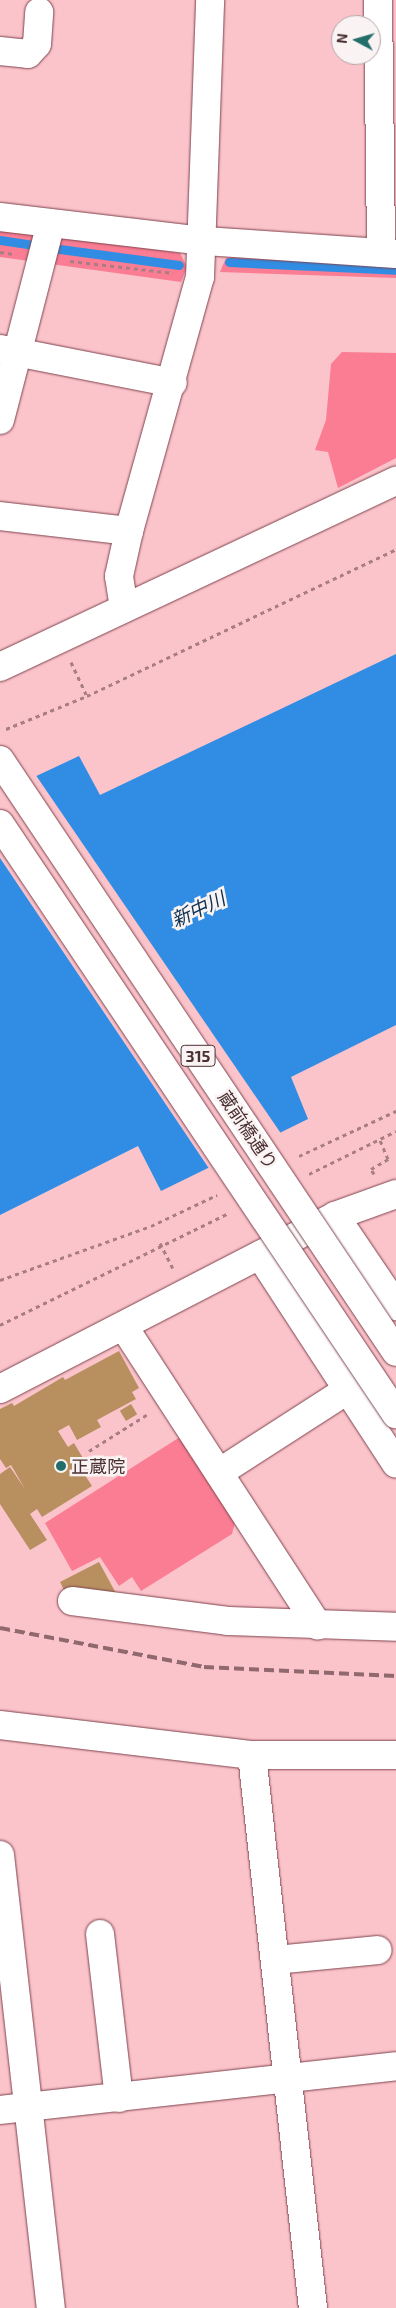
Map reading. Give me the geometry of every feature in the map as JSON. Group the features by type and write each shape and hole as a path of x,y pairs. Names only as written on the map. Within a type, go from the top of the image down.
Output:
{"street":[{"path":"124,608 119,576 129,531 173,382 200,277 205,241 210,0"},
{"path":"0,217 205,241 388,254 388,127 378,0"},
{"path":"0,51 28,54 37,44 39,12"},
{"path":"0,420 10,350 51,223"},
{"path":"10,350 173,382"},
{"path":"0,667 393,480"},
{"path":"0,516 129,531"},
{"name":"蔵前橋通り","path":"0,760 396,1352"},
{"name":"蔵前橋通り","path":"0,824 396,1414"},
{"path":"0,1389 124,1327 335,1216 396,1194"},
{"path":"335,1216 396,1306"},
{"path":"260,1255 396,1464"},
{"path":"124,1327 172,1398 318,1626"},
{"path":"220,1472 347,1390"},
{"path":"72,1601 228,1622 396,1627"},
{"path":"0,1725 252,1755 396,1755"},
{"path":"252,1755 313,2308"},
{"path":"0,1855 51,2308"},
{"path":"100,1934 119,2098"},
{"path":"275,1960 378,1950"},
{"path":"0,2110 396,2066"}],"path":[{"path":"6,729 87,696 396,549"},
{"path":"60,638 87,696"},
{"path":"295,1158 396,1111"},
{"path":"307,1176 396,1131"},
{"path":"0,1280 151,1226 223,1192"},
{"path":"0,1325 234,1211"},
{"path":"89,1451 172,1398"}],"shaded area":[{"path":"0,229 180,253 187,267 181,282 0,257"},
{"path":"237,256 396,266 396,278 220,272 226,258"},
{"path":"342,352 396,353 396,458 338,488 328,452 315,450 326,420 331,364"},
{"path":"180,1437 236,1519 232,1534 141,1591 132,1577 119,1586 100,1557 72,1571 45,1523"}],"water":[{"name":"新中川","path":"396,654 396,1025 291,1077 308,1119 161,1191 138,1146 0,1215 0,793 79,756 100,795"}],"pier":[{"path":"35,774 282,1135 210,1170 0,858 0,791"}],"building":[{"path":"119,1351 139,1388 132,1392 136,1399 97,1420 101,1427 77,1440 69,1425 58,1431 68,1447 74,1443 87,1465 81,1469 92,1486 42,1517 37,1509 30,1514 47,1540 30,1550 0,1504 0,1474 10,1467 25,1489 11,1465 6,1468 0,1459 0,1409 12,1403 14,1406 63,1377 65,1380"},
{"path":"131,1404 137,1414 126,1421 120,1411"},
{"path":"99,1562 118,1597 64,1590 60,1582"}],"waterway":[{"path":"0,240 40,246"},
{"path":"52,248 179,265"},
{"path":"229,262 396,270"}],"railway":[{"path":"0,1628 204,1667 396,1676"}],"place":[{"name":"正蔵院","path":"61,1466"}]}
